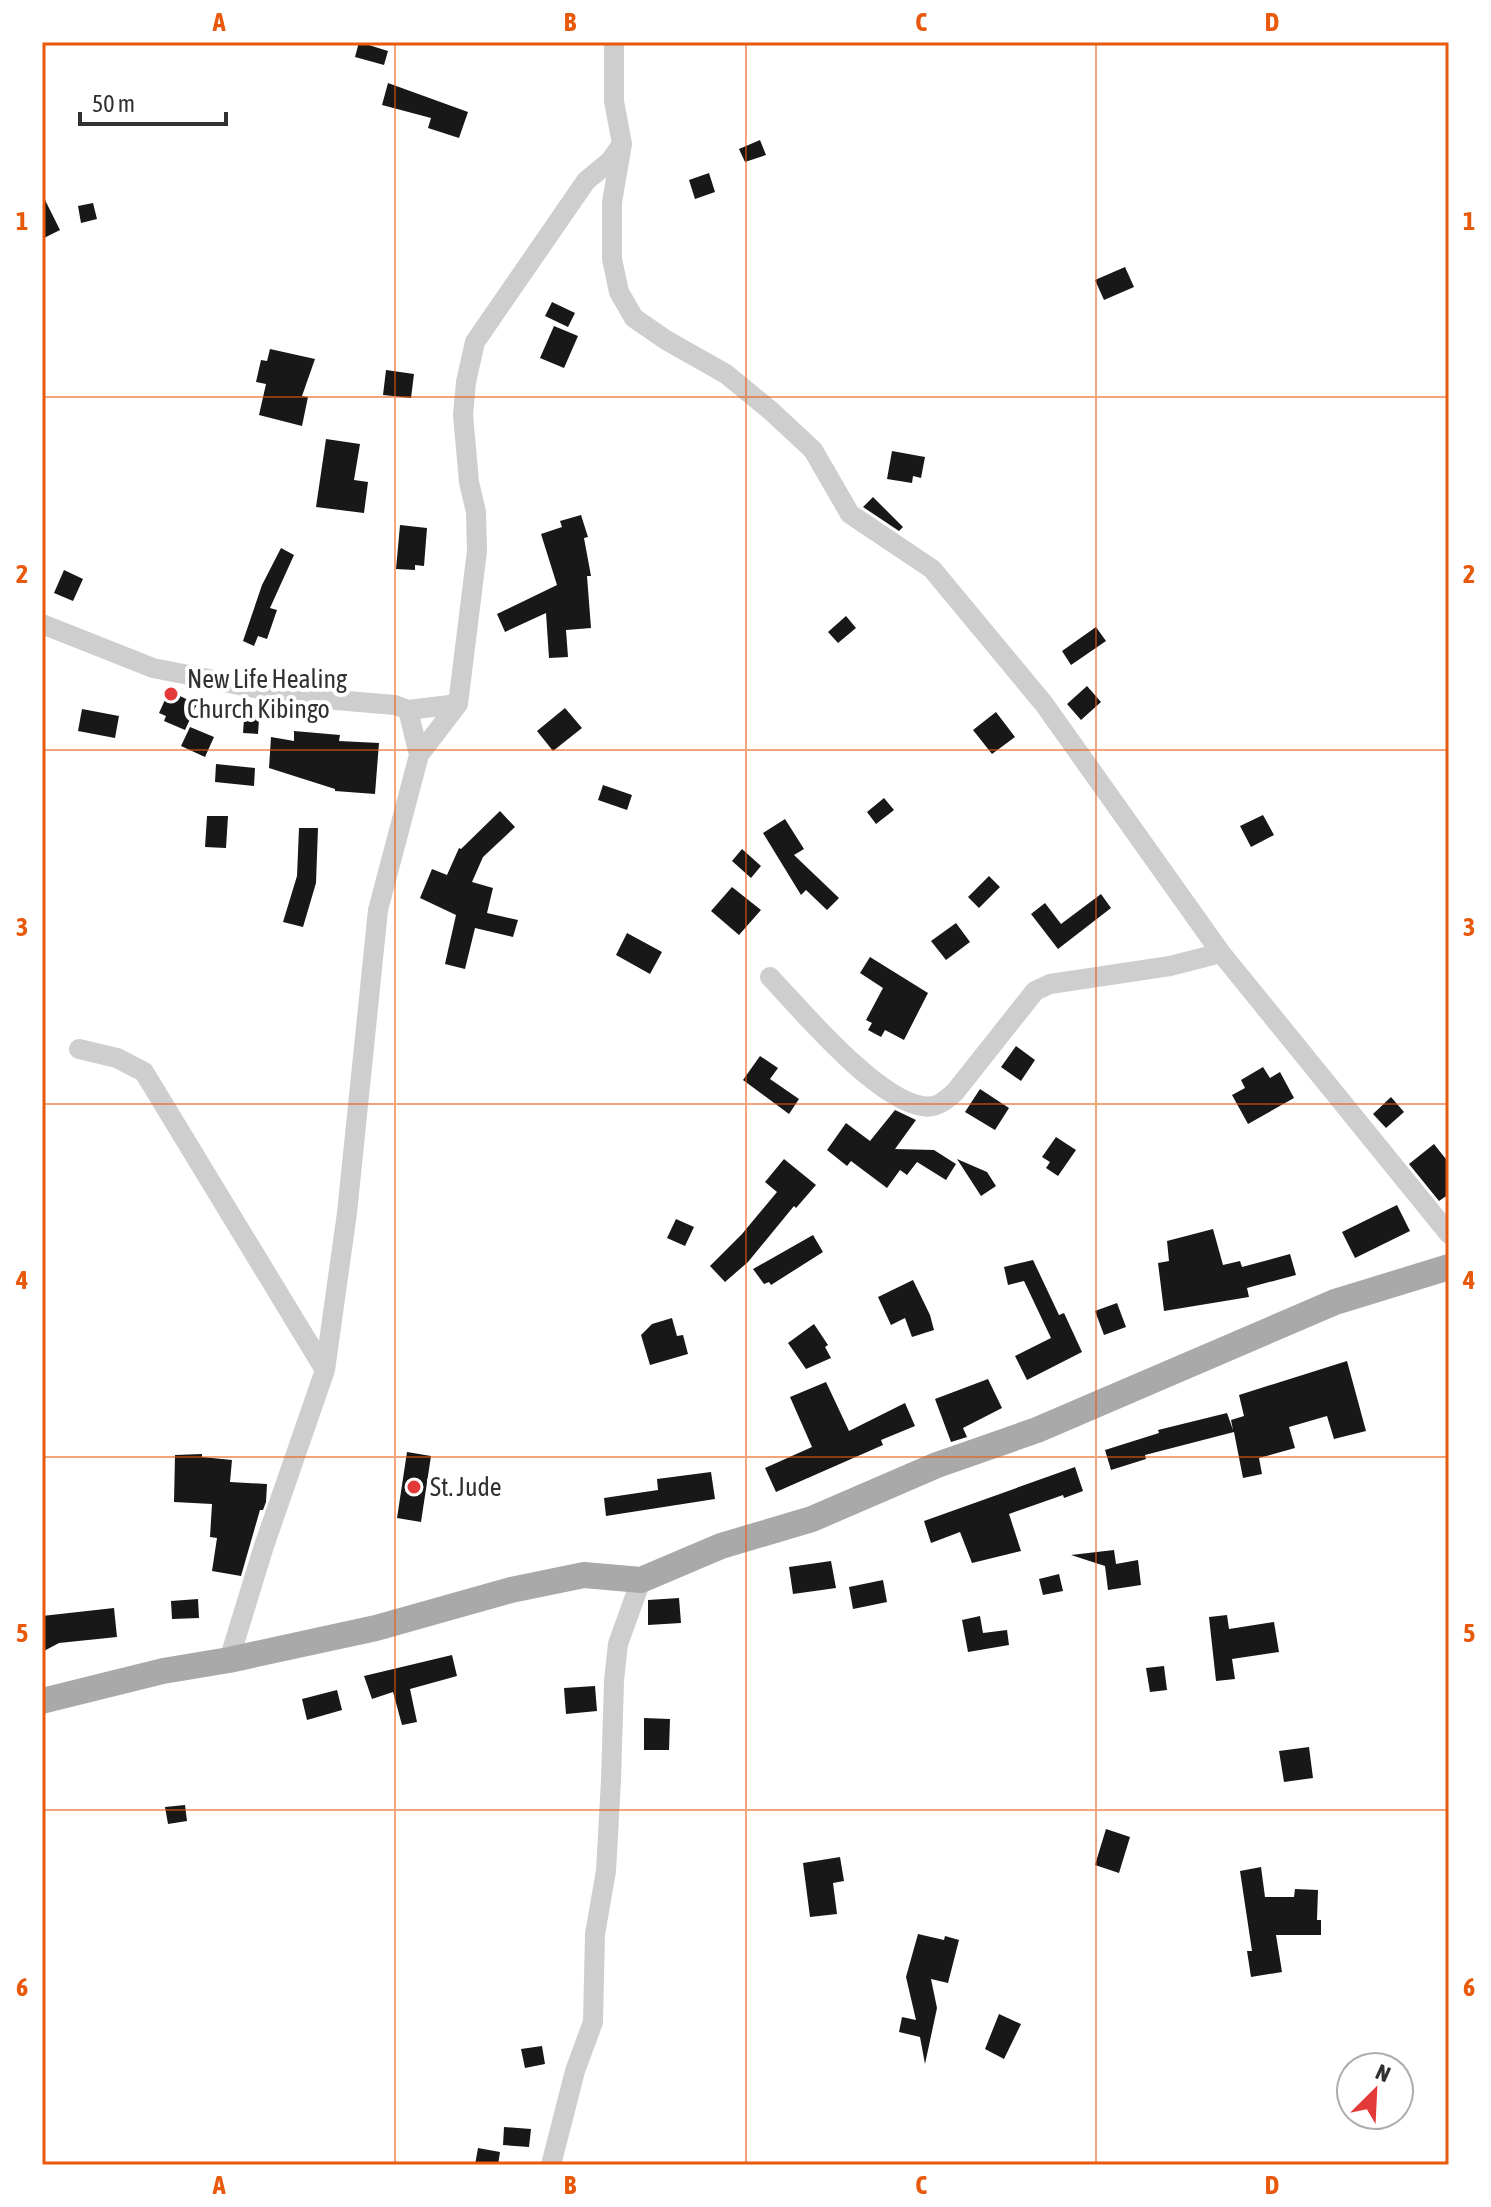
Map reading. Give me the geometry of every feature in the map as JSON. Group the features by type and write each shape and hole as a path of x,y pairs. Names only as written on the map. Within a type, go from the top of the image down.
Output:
{"main road":[{"path":"42,1701 163,1671 376,1628 511,1590 584,1575 641,1580 721,1546 812,1519 937,1465 1037,1430 1335,1302 1449,1267"}],"street":[{"path":"614,42 614,101 622,144 612,202 612,259 619,292 634,318 726,374 770,410 813,450 850,514 932,569 1044,704 1221,953 1449,1234"},
{"path":"229,1660 264,1546 325,1370 347,1213 378,910 419,755 458,704 477,551 476,512 469,482 463,415 475,342 586,181 610,161 622,144"},
{"path":"42,624 153,668 300,697 395,705 408,710 458,704"},
{"path":"408,710 419,755"},
{"path":"770,977 853,1063 880,1085 922,1107 942,1105 955,1092 1035,991 1050,984 1170,966 1221,953"},
{"path":"79,1049 117,1058 144,1072 325,1370"},
{"path":"551,2165 575,2071 593,2022 595,1934 606,1871 618,1644 641,1580"}],"building":[{"path":"359,42 388,51 384,65 355,57"},
{"path":"388,83 468,112 459,138 428,128 431,118 382,105"},
{"path":"760,140 766,155 745,162 739,149"},
{"path":"709,173 715,192 695,199 689,180"},
{"path":"42,194 60,230 42,239"},
{"path":"93,203 97,219 81,223 78,206"},
{"path":"1125,267 1134,287 1104,300 1095,280"},
{"path":"552,302 575,313 568,327 545,316"},
{"path":"554,326 578,336 564,368 540,358"},
{"path":"270,349 315,359 302,396 308,397 302,426 259,415 266,384 256,382 261,360 267,361"},
{"path":"386,370 414,374 411,398 383,395"},
{"path":"326,439 360,444 354,480 368,482 364,513 316,507"},
{"path":"892,451 925,457 921,478 913,476 912,483 887,479"},
{"path":"873,497 903,527 899,531 863,507"},
{"path":"581,515 588,537 584,538 591,576 587,576 591,628 566,630 568,657 549,658 546,613 505,632 497,614 557,585 541,534 562,527 560,521"},
{"path":"400,525 427,528 424,566 415,565 415,570 396,569"},
{"path":"281,548 294,555 270,608 277,610 267,639 258,636 254,646 243,641 262,585"},
{"path":"64,570 83,579 73,601 54,593"},
{"path":"846,616 856,628 838,643 828,632"},
{"path":"1096,627 1106,641 1071,665 1062,651"},
{"path":"1087,686 1101,702 1081,720 1067,704"},
{"path":"169,691 197,704 185,730 164,721 166,716 159,713"},
{"path":"245,705 260,705 258,734 243,733"},
{"path":"565,708 582,728 553,751 537,731"},
{"path":"82,709 119,716 115,738 78,731"},
{"path":"996,712 1015,737 992,754 973,730"},
{"path":"190,727 214,737 205,757 181,746"},
{"path":"294,731 340,735 339,741 379,743 375,794 335,791 269,768 271,737 294,741"},
{"path":"216,764 255,768 254,786 215,782"},
{"path":"603,785 632,795 627,810 598,800"},
{"path":"884,798 894,810 876,824 867,812"},
{"path":"500,811 515,827 483,857 472,882 493,888 487,913 518,920 513,937 475,928 465,969 445,964 456,915 420,898 432,869 447,875 459,848"},
{"path":"1263,815 1274,835 1251,847 1240,826"},
{"path":"207,816 228,816 226,848 205,847"},
{"path":"785,819 804,849 794,855 839,898 827,910 806,890 801,895 763,833"},
{"path":"299,828 318,828 316,883 303,927 283,922 297,876"},
{"path":"742,849 761,866 751,878 732,861"},
{"path":"989,876 1000,887 979,908 968,897"},
{"path":"732,887 761,910 739,935 711,911"},
{"path":"1101,894 1111,908 1058,949 1031,914 1045,903 1061,924"},
{"path":"956,923 970,942 946,960 931,941"},
{"path":"627,933 662,952 650,974 616,955"},
{"path":"870,957 928,993 904,1040 885,1030 881,1037 868,1030 872,1023 866,1020 883,988 860,973"},
{"path":"1016,1046 1035,1060 1021,1081 1001,1067"},
{"path":"760,1056 778,1068 770,1079 799,1099 789,1114 743,1080"},
{"path":"1263,1067 1270,1078 1280,1072 1294,1098 1248,1124 1232,1095 1245,1088 1241,1080"},
{"path":"980,1089 1009,1108 995,1130 965,1112"},
{"path":"1391,1097 1404,1112 1386,1128 1373,1114"},
{"path":"895,1110 916,1120 895,1149 934,1150 956,1164 946,1180 917,1162 907,1175 900,1170 887,1188 851,1161 847,1166 827,1150 846,1123 870,1141"},
{"path":"1056,1137 1076,1150 1058,1176 1046,1168 1050,1162 1042,1157"},
{"path":"1434,1144 1449,1163 1449,1194 1439,1201 1409,1164"},
{"path":"784,1159 816,1185 796,1208 794,1206 748,1262 725,1282 710,1266 777,1192 765,1182"},
{"path":"957,1159 987,1172 996,1186 981,1196"},
{"path":"1397,1205 1410,1231 1355,1258 1342,1232"},
{"path":"676,1219 694,1227 685,1246 667,1238"},
{"path":"1213,1229 1223,1265 1240,1261 1242,1267 1290,1254 1296,1275 1247,1288 1249,1297 1164,1311 1158,1263 1169,1261 1167,1241"},
{"path":"813,1235 823,1252 771,1285 769,1282 764,1284 753,1269"},
{"path":"1033,1260 1059,1315 1064,1313 1082,1352 1027,1380 1015,1356 1051,1338 1024,1281 1008,1285 1004,1267"},
{"path":"913,1280 934,1330 912,1337 905,1318 891,1325 878,1297"},
{"path":"1117,1303 1126,1327 1104,1335 1095,1311"},
{"path":"672,1318 677,1336 683,1335 688,1354 650,1365 641,1335 652,1324"},
{"path":"814,1324 828,1345 825,1347 831,1358 806,1369 788,1343"},
{"path":"1347,1361 1366,1431 1334,1439 1327,1416 1289,1427 1295,1448 1259,1458 1262,1474 1243,1478 1234,1432 1145,1455 1146,1459 1111,1470 1105,1450 1159,1433 1158,1430 1227,1413 1233,1430 1231,1420 1244,1416 1239,1395"},
{"path":"988,1379 1002,1408 963,1428 967,1437 951,1442 935,1399"},
{"path":"826,1382 849,1431 905,1403 915,1426 881,1440 883,1445 776,1492 765,1468 812,1447 790,1397"},
{"name":"St. Jude","path":"407,1452 431,1456 421,1522 397,1518"},
{"path":"202,1454 202,1457 232,1460 230,1482 267,1484 266,1502 260,1510 241,1576 212,1571 217,1538 210,1537 212,1504 174,1502 175,1455"},
{"path":"1075,1467 1083,1491 1009,1514 1021,1551 972,1563 960,1532 931,1543 924,1521"},
{"path":"711,1472 715,1499 606,1516 604,1498 658,1490 657,1479"},
{"path":"1114,1550 1116,1564 1138,1560 1141,1585 1108,1590 1105,1566 1071,1555"},
{"path":"831,1561 836,1588 793,1594 789,1567"},
{"path":"1059,1574 1063,1591 1043,1595 1039,1579"},
{"path":"883,1580 887,1602 853,1609 849,1587"},
{"path":"679,1598 681,1623 648,1625 648,1600"},
{"path":"198,1599 199,1618 172,1619 171,1601"},
{"path":"114,1608 117,1637 59,1643 42,1652 42,1616"},
{"path":"1227,1615 1229,1629 1274,1622 1279,1652 1232,1659 1235,1679 1216,1681 1209,1617"},
{"path":"980,1616 983,1633 1007,1630 1009,1645 968,1652 962,1620"},
{"path":"452,1655 457,1676 410,1689 417,1722 402,1725 393,1692 372,1699 364,1676"},
{"path":"1164,1666 1167,1690 1150,1692 1146,1668"},
{"path":"595,1686 597,1711 566,1714 564,1688"},
{"path":"337,1690 342,1710 307,1720 302,1699"},
{"path":"644,1718 670,1719 669,1750 644,1750"},
{"path":"1309,1747 1313,1778 1284,1782 1279,1751"},
{"path":"185,1805 187,1821 168,1824 165,1807"},
{"path":"1106,1829 1130,1837 1119,1873 1095,1865"},
{"path":"840,1857 844,1881 833,1883 837,1914 810,1917 803,1863"},
{"path":"1261,1867 1265,1897 1294,1897 1295,1889 1318,1890 1317,1920 1321,1920 1321,1935 1276,1935 1282,1972 1251,1977 1247,1951 1252,1951 1240,1871"},
{"path":"918,1934 959,1940 948,1983 931,1979 937,2008 925,2064 920,2037 899,2032 902,2017 916,2020 906,1977"},
{"path":"999,2014 1021,2024 1004,2059 985,2049"},
{"path":"542,2046 545,2064 525,2068 521,2049"},
{"path":"504,2127 531,2129 529,2147 503,2145"},
{"path":"478,2148 500,2152 498,2165 475,2165"}],"place":[{"name":"New Life Healing Church Kibingo","path":"171,694"},
{"name":"St. Jude","path":"414,1487"}]}
